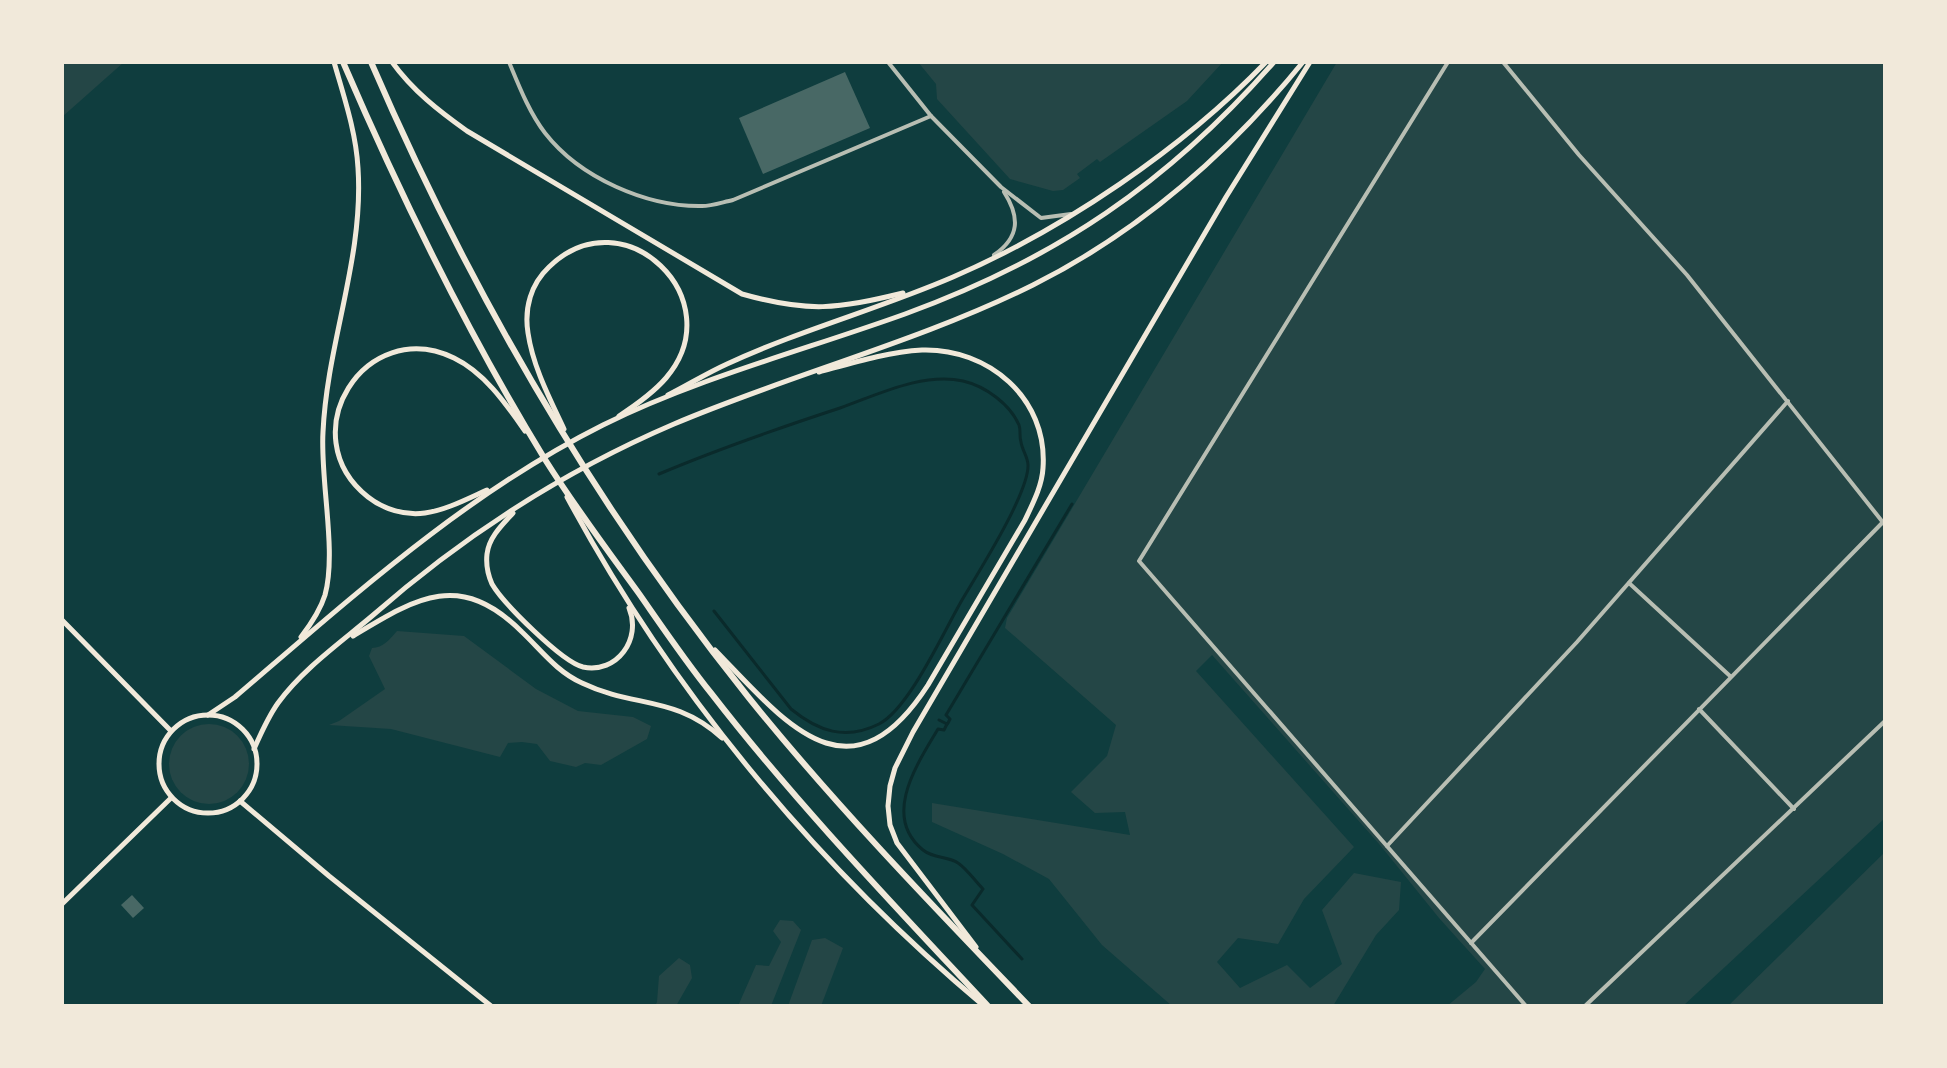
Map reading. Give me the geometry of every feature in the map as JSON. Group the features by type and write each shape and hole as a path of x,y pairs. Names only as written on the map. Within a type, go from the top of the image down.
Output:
{"highway":[{"path":"343,62 426,242 497,377 547,462 595,534 711,693 819,823 986,1006"},
{"path":"371,62 400,130 481,291 574,451 661,581 774,728 857,824 1029,1006"}],"main road":[{"path":"293,647 310,625 325,593 328,546 323,434 327,380 355,246 359,209 353,132 334,62"},
{"path":"392,62 405,80 431,105 467,131 742,294 778,305 815,309 853,305 923,288"},
{"path":"646,407 728,364 985,262 1078,212 1147,164 1266,62"},
{"path":"605,424 906,314 1024,263 1123,203 1167,169 1206,135 1274,62"},
{"path":"254,749 277,704 338,645 447,554 551,485 673,425 981,309 1035,284 1137,222 1183,186 1268,103 1303,62"},
{"path":"992,968 897,843 890,825 888,806 895,768 983,611 1226,197 1310,62"},
{"path":"208,715 235,697 430,534 502,483 605,424 642,400 667,377 679,358 686,335 686,313 682,296 672,277 659,261 640,249 596,243 566,254 542,274 532,291 527,310 534,358 574,451"},
{"path":"703,638 777,714 800,733 820,742 841,746 879,738 896,727 912,710 1025,520 1038,492 1043,449 1035,419 1018,390 984,363 961,354 921,350 880,356 791,379"},
{"path":"502,483 450,506 423,513 389,509 375,502 353,483 337,452 334,431 346,390 360,372 377,360 399,351 437,352 455,359 490,386 547,462"},
{"path":"553,471 600,560 658,648 736,750 794,821 872,905 986,1006"},
{"path":"521,505 490,543 487,570 492,584 556,652 569,662 589,668 601,667 620,656 632,637 633,627 632,615 622,593"},
{"path":"338,645 417,600 436,596 476,600 520,629 567,675 602,691 685,711 700,719 736,750"},
{"path":"62,620 171,731"},
{"path":"208,715 223,717 237,724 254,749 257,767 252,786 240,801 224,811 205,813 187,809 171,798 163,786 159,757 171,731 194,717 208,715"},
{"path":"62,904 171,798"},
{"path":"240,801 491,1006"}],"street":[{"path":"509,62 535,118 547,136 571,159 613,184 647,198 678,205 705,206 733,200 931,116"},
{"path":"888,62 931,116 1001,187 1041,218 1078,212"},
{"path":"1448,62 1139,561 1526,1006"},
{"path":"1471,943 1730,676 1884,523 1687,275 1579,155 1503,62"},
{"path":"985,262 1001,251 1015,232 1017,220 1013,206 1001,187"},
{"path":"1387,846 1577,642 1788,401"},
{"path":"1628,582 1730,676"},
{"path":"1699,709 1794,809"},
{"path":"1585,1006 1885,721"}],"shaded area":[{"path":"62,62 124,62 62,117"},
{"path":"918,62 1223,62 1187,101 1100,162 1097,159 1077,174 1080,178 1063,190 1053,191 1010,179 937,99 936,84"},
{"path":"1337,62 1885,62 1885,818 1683,1006 1447,1006 1476,982 1485,969 1212,655 1196,671 1354,847 1304,899 1278,944 1238,938 1217,962 1240,988 1287,965 1310,988 1342,964 1322,910 1354,873 1401,882 1399,910 1376,935 1333,1006 1172,1006 1102,945 1049,879 932,822 932,803 1130,835 1125,812 1095,813 1071,792 1107,756 1116,725 1005,628 1007,618"},
{"path":"397,631 464,636 536,689 578,711 633,717 651,726 647,739 601,765 585,763 576,767 550,761 537,744 508,743 500,757 391,729 329,725 385,689 369,656 372,648 383,645"},
{"path":"209,724 224,727 237,736 246,749 249,764 246,779 237,792 224,801 209,804 194,801 181,792 172,779 169,764 172,749 181,736 194,727"},
{"path":"1885,852 1885,1006 1728,1006"},
{"path":"780,920 793,921 801,930 771,1006 738,1006 756,965 769,966 781,942 773,931"},
{"path":"825,938 843,948 821,1006 788,1006 812,940"},
{"path":"679,958 690,965 692,978 676,1006 655,1006 659,976"}],"building":[{"path":"845,72 870,128 763,174 739,118"},
{"path":"132,895 144,908 133,918 121,905"}],"waterway":[{"path":"659,474 726,447 916,382 948,379 980,387 1003,403 1019,425 1028,465 1012,513 914,686 902,703 879,724 843,733 822,728 801,717 791,709 714,611"},
{"path":"948,723 950,719 946,715 1072,504"},
{"path":"939,720 947,724"},
{"path":"947,724 944,730 938,729 913,773 904,806 905,822 911,836 923,850 958,863 983,889 972,905 1022,959"}]}
